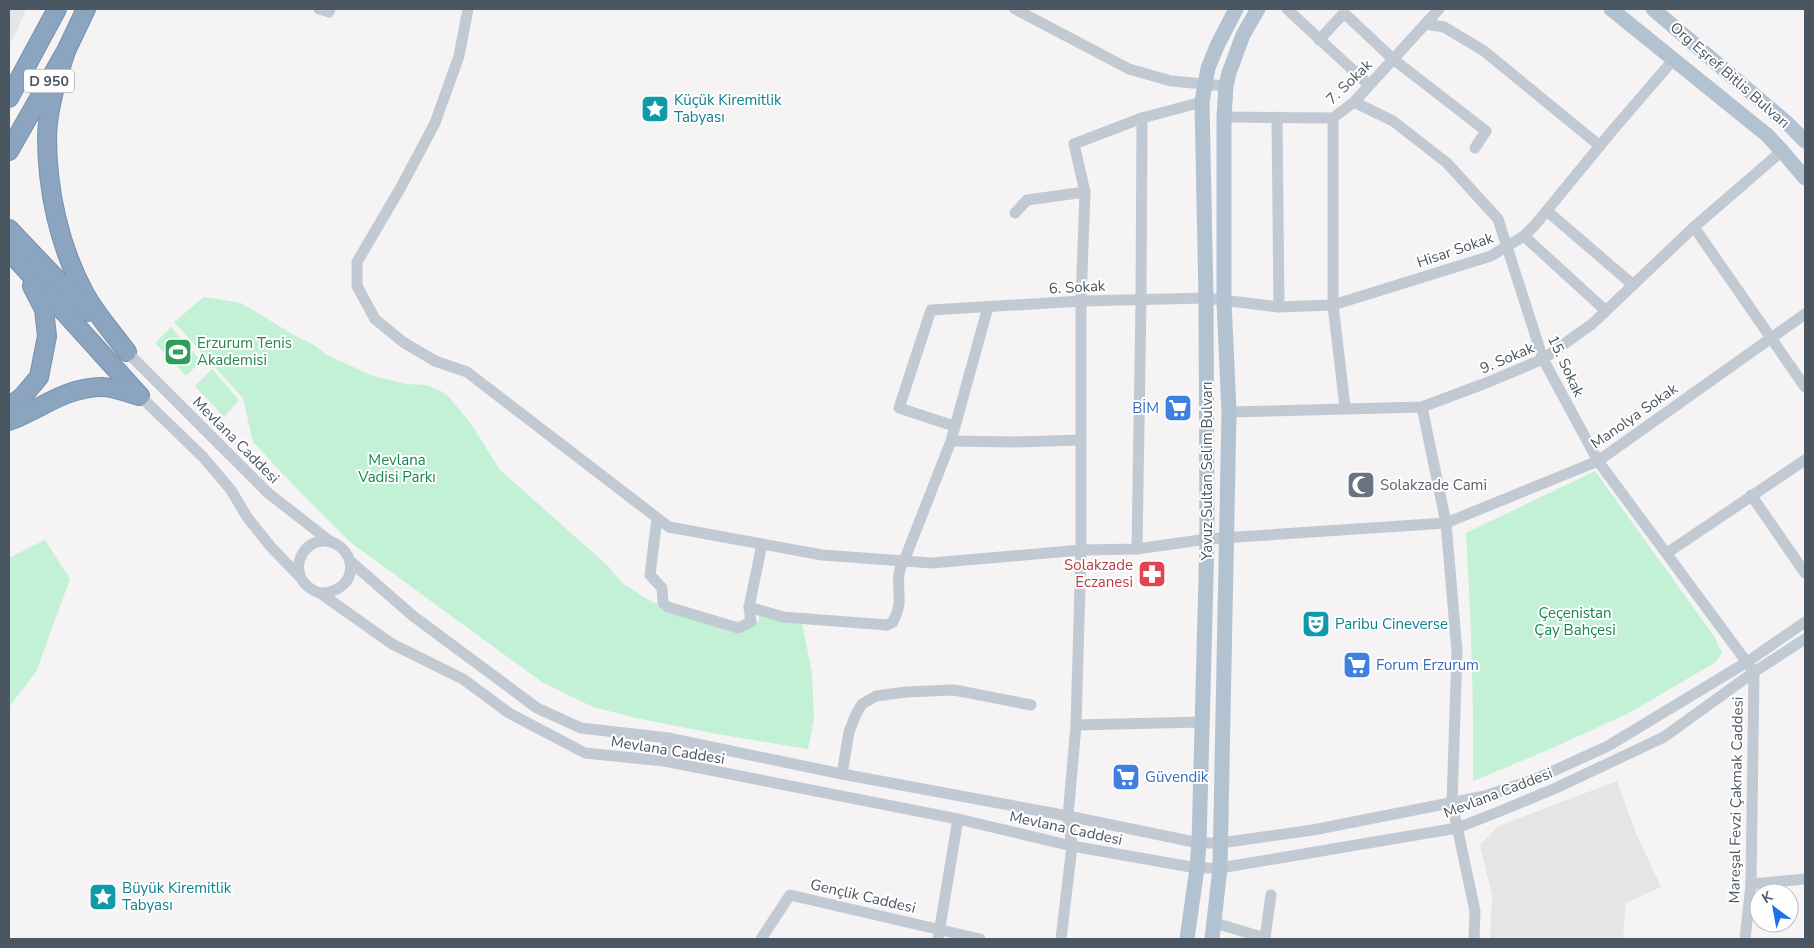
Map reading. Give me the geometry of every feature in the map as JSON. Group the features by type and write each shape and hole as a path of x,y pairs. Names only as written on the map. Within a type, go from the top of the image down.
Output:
{"highway":[{"name":"D 950","path":"9,98 56,9"},
{"name":"D 950","path":"9,151 66,51 86,9"},
{"path":"66,51 54,88 47,136 52,197 68,259 86,295 127,352"},
{"path":"9,229 127,352"},
{"path":"12,254 140,396"},
{"path":"9,407 23,396 39,377 47,336 44,310 32,284 12,254"},
{"path":"9,421 66,393 82,389 104,387 140,396"}],"main road":[{"name":"Yavuz Sultan Selim Bulvarı","path":"1187,939 1199,843 1207,539 1206,298 1202,102 1208,68 1236,9"},
{"name":"Yavuz Sultan Selim Bulvarı","path":"1212,939 1220,868 1229,412 1224,301 1224,117 1226,86 1235,55 1243,35 1258,9"},
{"path":"1611,9 1767,136 1782,150 1805,178"},
{"name":"Org Eşref Bitlis Bulvarı","path":"1653,9 1787,122 1805,142"}],"street":[{"path":"319,9 329,12 330,9"},
{"name":"Manolya Sokak","path":"468,9 459,56 435,123 358,262 356,286 375,318 403,342 435,361 468,372 669,527 822,555 932,562 1081,550 1137,549 1227,537 1446,522 1598,461 1805,314"},
{"path":"1015,9 1129,69 1171,81 1226,86"},
{"path":"1287,9 1369,85"},
{"name":"7. Sokak","path":"1224,117 1333,118 1354,102 1439,9"},
{"path":"1319,40 1344,13 1393,59 1486,131 1475,148"},
{"path":"1425,24 1444,28 1484,51 1600,146"},
{"name":"Hisar Sokak","path":"1224,301 1279,307 1334,305 1491,256 1506,248 1524,236 1535,225 1674,59"},
{"path":"1060,939 1072,846 1068,816 1076,725 1081,550 1081,301 1085,192 1074,144 1142,118 1202,102"},
{"name":"15. Sokak","path":"1354,102 1393,121 1447,163 1498,219 1543,359 1598,461 1750,667"},
{"path":"1277,117 1279,307"},
{"path":"1137,549 1142,118"},
{"path":"1333,118 1334,305 1345,408"},
{"name":"9. Sokak","path":"1229,412 1422,407 1543,359 1592,324 1694,226 1782,150"},
{"path":"1015,213 1027,200 1085,192"},
{"path":"1547,211 1632,284"},
{"path":"1694,226 1805,387"},
{"path":"1524,236 1606,311"},
{"name":"6. Sokak","path":"954,426 899,408 931,310 1081,301 1206,298 1224,301"},
{"path":"749,608 783,617 886,625 894,622 899,604 898,579 900,567 952,441 954,426 988,308"},
{"name":"Mevlana Caddesi","path":"127,352 268,493 330,542"},
{"path":"140,396 203,457 232,490 253,525 305,585 320,593 336,590 344,585 348,578 350,561 341,547 330,542 316,542 308,546 299,561 300,578"},
{"path":"1422,407 1446,522 1457,652 1452,803 1475,911 1474,939"},
{"path":"952,441 1081,440"},
{"path":"1666,553 1805,460"},
{"path":"1752,495 1805,573"},
{"path":"657,518 650,575 662,588 663,603 668,607 738,628 751,622 749,608 762,544"},
{"name":"Mevlana Caddesi","path":"350,561 413,616 537,708 582,728 668,738 842,774 1068,816 1199,843 1220,843 1313,830 1485,796 1538,778 1608,746 1750,667 1805,639"},
{"name":"Mevlana Caddesi","path":"320,593 392,644 462,679 509,713 585,753 664,761 958,819 1072,846 1197,868 1220,868 1456,828 1556,788 1664,736 1805,622"},
{"name":"Mareşal Fevzi Çakmak Caddesi","path":"1750,667 1751,883"},
{"path":"842,774 849,732 856,714 862,704 876,696 906,692 954,690 1031,705"},
{"path":"1076,725 1202,722"},
{"path":"664,761 668,738"},
{"path":"939,934 958,819"},
{"path":"1762,883 1805,879"},
{"name":"Gençlik Caddesi","path":"761,939 790,895 939,934 980,939"},
{"path":"1215,923 1265,938 1271,895"},
{"name":"Mareşal Fevzi Çakmak Caddesi","path":"1745,939 1749,902"}],"shaded area":[{"path":"9,9 26,9 9,45"},
{"path":"1617,781 1635,831 1661,887 1626,903 1623,939 1490,939 1492,896 1480,845 1498,826"}],"green space":[{"name":"Mevlana Vadisi Parkı","path":"204,297 241,303 314,345 327,355 373,376 406,384 426,385 441,391 449,397 471,424 500,470 608,566 622,583 652,602 745,629 759,621 759,610 801,618 812,673 814,719 808,749 717,734 636,718 593,707 542,682 350,542 253,442 243,398 174,322"},
{"name":"Erzurum Tenis Akademisi","path":"171,327 201,361 186,376 155,343"},
{"name":"Erzurum Tenis Akademisi","path":"212,369 239,400 224,417 195,386"},
{"name":"Çeçenistan Çay Bahçesi","path":"1595,471 1714,636 1722,653 1716,662 1629,713 1548,750 1473,781 1472,657 1466,533"},
{"path":"45,540 70,579 36,672 9,707 9,558"}],"place":[{"name":"Küçük Kiremitlik Tabyası","path":"655,109"},
{"name":"Erzurum Tenis Akademisi","path":"178,352"},
{"name":"BİM","path":"1178,408"},
{"name":"Solakzade Cami","path":"1361,485"},
{"name":"Solakzade Eczanesi","path":"1152,574"},
{"name":"Paribu Cineverse","path":"1316,624"},
{"name":"Forum Erzurum","path":"1357,665"},
{"name":"Güvendik","path":"1126,777"},
{"name":"Büyük Kiremitlik Tabyası","path":"103,897"}]}
